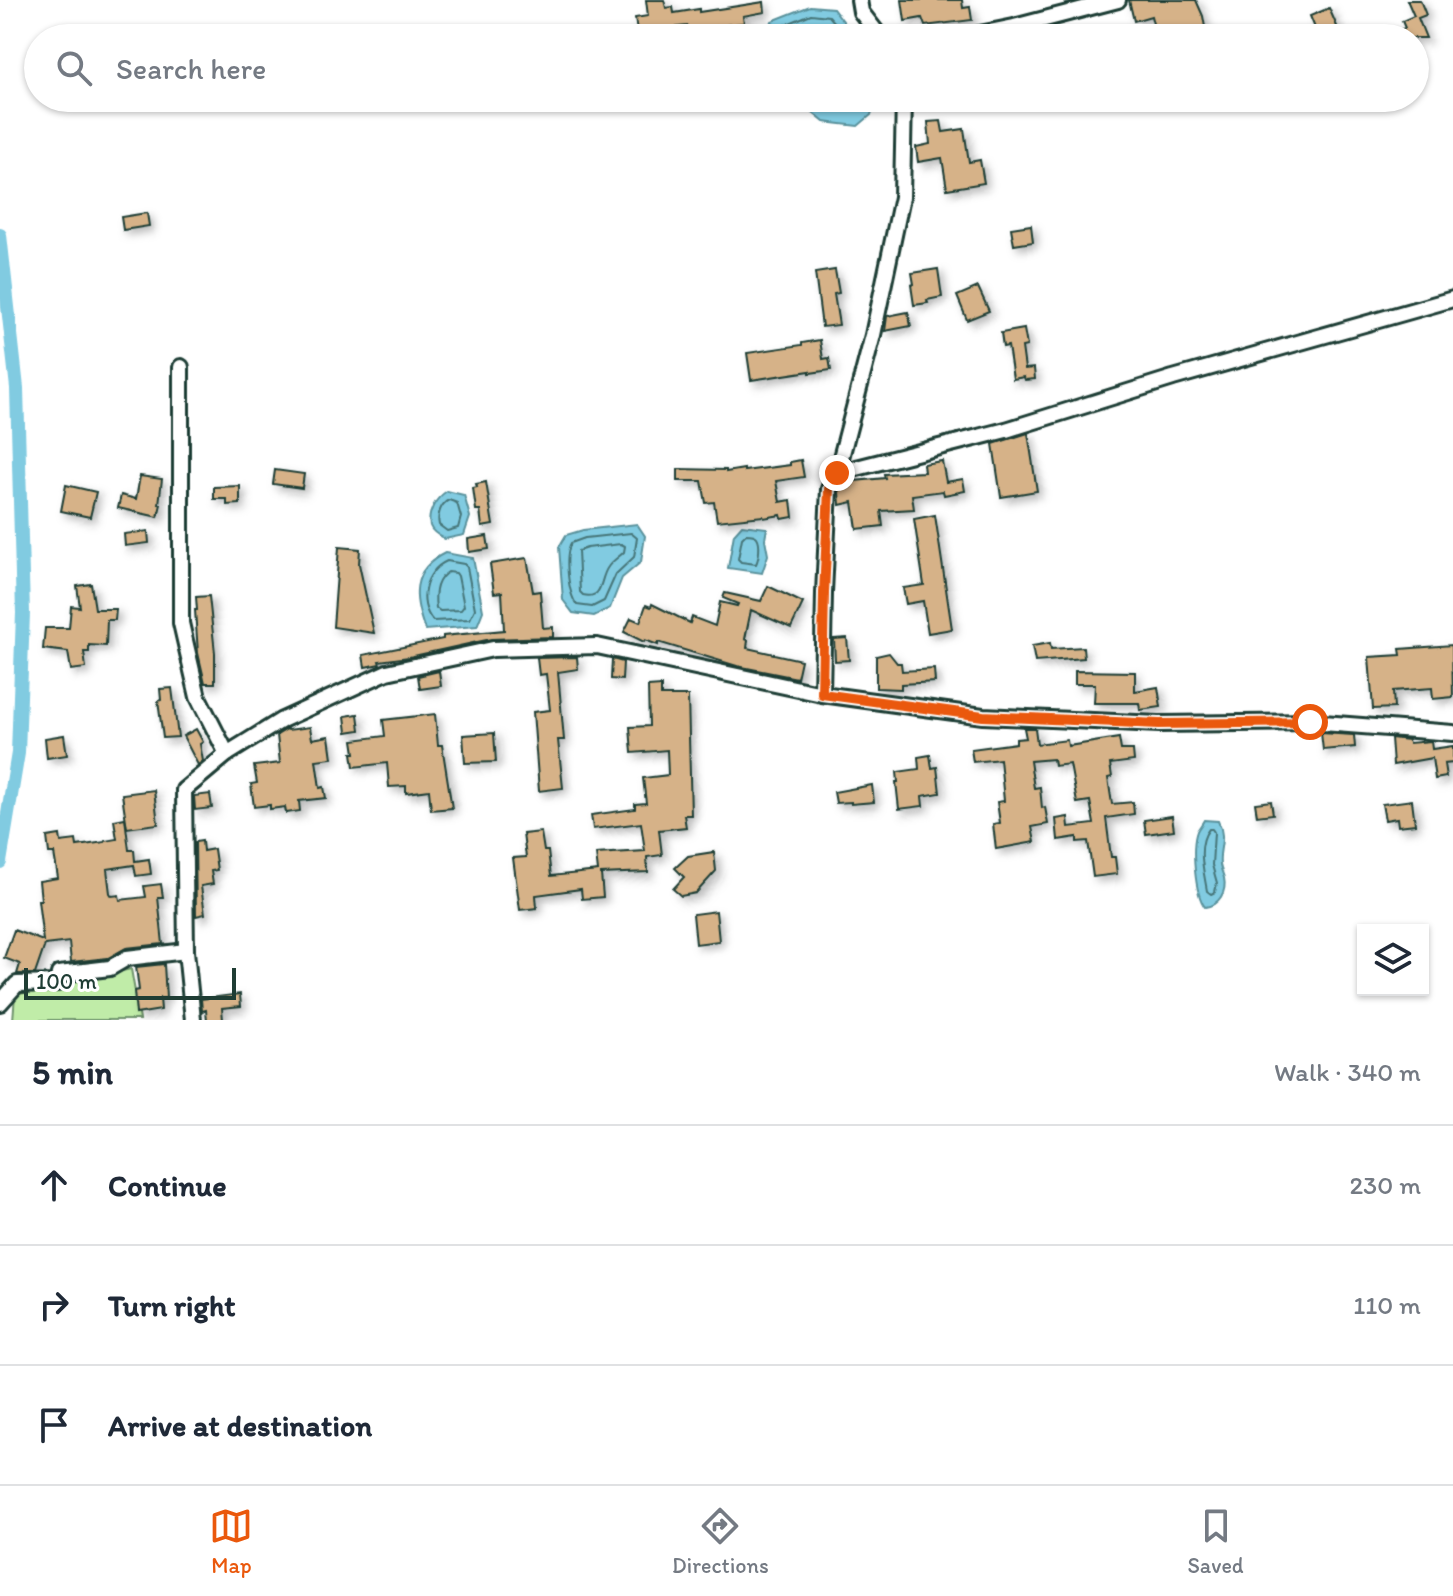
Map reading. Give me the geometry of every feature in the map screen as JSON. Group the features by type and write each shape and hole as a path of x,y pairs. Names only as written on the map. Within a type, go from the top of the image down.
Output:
{"street":[{"path":"859,0 861,12 870,24"},
{"path":"1025,24 1118,0"},
{"path":"822,694 829,489 837,473 873,335 902,197 904,112"},
{"path":"837,473 1006,430 1173,378 1453,299"},
{"path":"181,367 181,623 198,697 227,754"},
{"path":"193,1020 186,951 184,790 227,754 282,720 387,672 493,649 597,646 822,694 983,716 1159,724 1310,722 1453,733"},
{"path":"0,1003 17,984 56,983 59,974 110,968 127,958 186,951"}],"green space":[{"path":"131,969 140,1020 13,1020 15,995"}],"water":[{"path":"810,6 833,8 845,24 771,24"},
{"path":"872,112 858,126 824,122 813,113"},
{"path":"447,491 464,495 470,517 464,535 445,539 432,530 429,521 433,506"},
{"path":"637,524 645,536 641,562 622,578 610,608 594,616 573,613 563,600 559,547 566,535"},
{"path":"742,525 767,528 765,539 768,555 762,573 728,568 734,534"},
{"path":"445,553 473,558 483,611 477,626 425,630 418,607 417,586 425,568"},
{"path":"1204,820 1218,821 1221,827 1220,865 1225,883 1218,901 1205,907 1196,882 1194,859 1195,838"}],"building":[{"path":"646,0 664,0 666,8 673,7 674,13 764,2 765,12 743,16 744,23 735,24 636,24 635,18 648,16"},
{"path":"902,0 962,0 963,8 970,7 972,20 941,24 924,24 922,18 905,21"},
{"path":"1129,0 1196,0 1204,24 1153,24 1151,16 1134,21"},
{"path":"1407,0 1420,0 1426,15 1418,18 1420,24 1403,24 1402,21 1414,16"},
{"path":"1329,8 1336,24 1313,24 1310,16"},
{"path":"941,121 943,132 964,129 969,162 980,160 984,183 947,189 942,158 918,162 916,147 930,144 928,122"},
{"path":"147,213 149,226 123,230 121,217"},
{"path":"1031,225 1033,242 1014,245 1011,228"},
{"path":"938,269 942,297 914,305 912,273"},
{"path":"835,270 839,293 834,294 839,325 822,327 815,273"},
{"path":"978,287 989,311 967,320 957,296"},
{"path":"908,312 911,326 885,331 887,316"},
{"path":"1024,329 1027,346 1022,347 1025,369 1034,368 1035,379 1013,379 1008,346 1003,347 1001,333"},
{"path":"820,340 823,359 829,358 831,370 751,380 747,353"},
{"path":"1028,433 1037,491 1001,497 993,444"},
{"path":"801,460 804,477 776,481 780,502 791,500 793,517 782,519 781,515 717,521 714,502 706,503 702,481 678,481 678,469 744,471 790,465 790,462"},
{"path":"942,461 946,482 963,479 965,491 944,495 943,491 912,495 914,509 881,511 883,526 857,529 853,502 840,505 839,492 844,482 885,478 884,474 924,472 923,464"},
{"path":"275,470 304,474 302,488 273,484"},
{"path":"140,476 162,479 158,517 118,508 121,495 136,499"},
{"path":"486,482 493,525 482,527 473,488"},
{"path":"66,485 96,492 90,517 61,511"},
{"path":"240,486 240,504 227,505 227,499 214,499 214,487"},
{"path":"935,515 952,629 928,633 923,601 906,604 903,588 924,585 914,519"},
{"path":"148,531 149,543 125,546 124,534"},
{"path":"487,536 489,549 469,552 468,539"},
{"path":"339,547 360,549 359,564 374,633 333,627"},
{"path":"527,558 533,592 540,591 543,628 553,627 553,637 491,639 379,661 380,664 365,667 363,655 443,639 443,636 504,630 502,592 494,593 490,564"},
{"path":"91,584 95,609 116,609 115,620 107,620 106,646 89,645 89,652 84,652 86,668 71,670 68,652 43,649 45,628 69,628 71,606 80,607 77,586"},
{"path":"768,586 803,603 791,628 751,610 745,639 748,640 747,648 801,660 797,678 737,666 658,642 658,645 644,642 624,632 631,618 640,622 646,605 651,607 652,604 690,623 692,617 715,626 720,602 738,604 723,598 725,593 761,601"},
{"path":"209,596 215,683 205,683 198,653 195,610 196,597"},
{"path":"847,638 849,660 835,661 834,639"},
{"path":"1050,643 1051,649 1083,647 1084,658 1035,662 1032,646"},
{"path":"1452,645 1453,697 1433,699 1432,688 1393,691 1394,708 1373,709 1369,657 1401,655 1400,649"},
{"path":"889,653 897,663 901,663 902,671 934,669 935,682 901,684 901,689 876,688 876,656"},
{"path":"577,657 578,669 558,672 564,740 558,740 563,788 539,791 533,712 550,710 546,674 539,675 537,658"},
{"path":"612,659 623,662 622,680 611,679"},
{"path":"439,671 441,686 420,689 418,676"},
{"path":"1075,671 1135,672 1135,691 1158,687 1161,707 1140,710 1139,703 1094,703 1095,684 1075,684"},
{"path":"661,686 661,696 688,696 691,815 684,815 686,827 659,830 662,855 647,857 648,872 601,874 603,897 582,899 581,889 536,895 537,908 520,910 513,858 526,857 523,834 541,832 544,851 548,851 551,876 598,871 596,854 645,851 641,823 593,829 591,815 635,809 635,804 646,803 643,778 668,775 667,750 632,753 630,727 649,726 648,687"},
{"path":"172,688 178,737 163,738 158,701 161,700 160,689"},
{"path":"358,714 360,730 347,732 345,716"},
{"path":"435,714 438,745 442,745 452,808 431,810 429,790 406,793 406,786 389,787 387,763 354,767 353,740 385,736 383,720"},
{"path":"310,727 312,739 329,736 332,758 316,760 320,788 324,787 326,798 299,801 300,811 286,813 285,807 254,807 251,784 257,783 254,766 280,763 277,735 287,729"},
{"path":"1024,728 1035,728 1037,744 1067,740 1068,746 1119,738 1121,750 1133,750 1134,761 1110,764 1112,777 1108,778 1112,804 1133,802 1134,814 1106,818 1111,857 1115,857 1117,874 1093,877 1088,841 1077,842 1077,837 1058,840 1056,819 1068,817 1069,827 1094,824 1090,801 1077,803 1070,764 1054,766 1053,759 1030,761 1034,788 1040,787 1042,808 1045,807 1048,824 1032,827 1035,842 996,849 993,824 1000,823 997,802 1004,801 1000,759 973,762 971,749 1016,743 1016,739 1026,738"},
{"path":"196,729 203,742 200,744 203,761 198,765 183,736"},
{"path":"494,733 496,762 465,763 463,735"},
{"path":"1321,733 1354,735 1355,747 1323,750"},
{"path":"64,735 67,755 47,758 45,738"},
{"path":"1391,738 1408,740 1409,743 1431,741 1432,749 1453,746 1453,763 1444,764 1446,777 1435,779 1432,758 1393,765"},
{"path":"930,755 932,768 937,767 940,793 922,796 923,806 899,809 897,772 919,769 918,757"},
{"path":"872,785 874,802 836,803 834,792"},
{"path":"154,790 158,824 127,828 122,794"},
{"path":"210,794 212,808 195,810 194,796"},
{"path":"1412,800 1415,824 1398,826 1397,818 1385,820 1382,804"},
{"path":"1271,801 1273,814 1257,816 1255,803"},
{"path":"1172,816 1174,830 1146,834 1144,820"},
{"path":"125,818 129,850 134,850 135,861 149,859 151,874 136,876 134,865 107,869 110,893 112,896 119,895 120,900 146,897 144,886 161,884 163,897 158,897 163,944 126,948 108,958 71,962 69,942 45,945 35,974 17,974 20,964 4,958 14,930 43,941 39,881 58,878 54,853 49,853 47,837 60,835 61,842 76,840 77,846 105,842 117,839 114,820"},
{"path":"202,841 203,851 214,849 217,870 211,871 213,884 201,886 205,914 196,916 195,842"},
{"path":"714,852 716,871 696,893 681,896 673,889 684,877 675,868 688,856"},
{"path":"716,911 719,941 696,944 693,914"},
{"path":"164,964 166,998 160,998 161,1010 136,1014 134,991 139,990 136,967"},
{"path":"240,994 241,1006 222,1008 223,1020 207,1020 201,999"}],"waterway":[{"path":"0,235 17,388 23,613 18,753 0,862"}],"route":[{"path":"837,473 829,489 822,694 983,716 1159,724 1310,722"}]}
